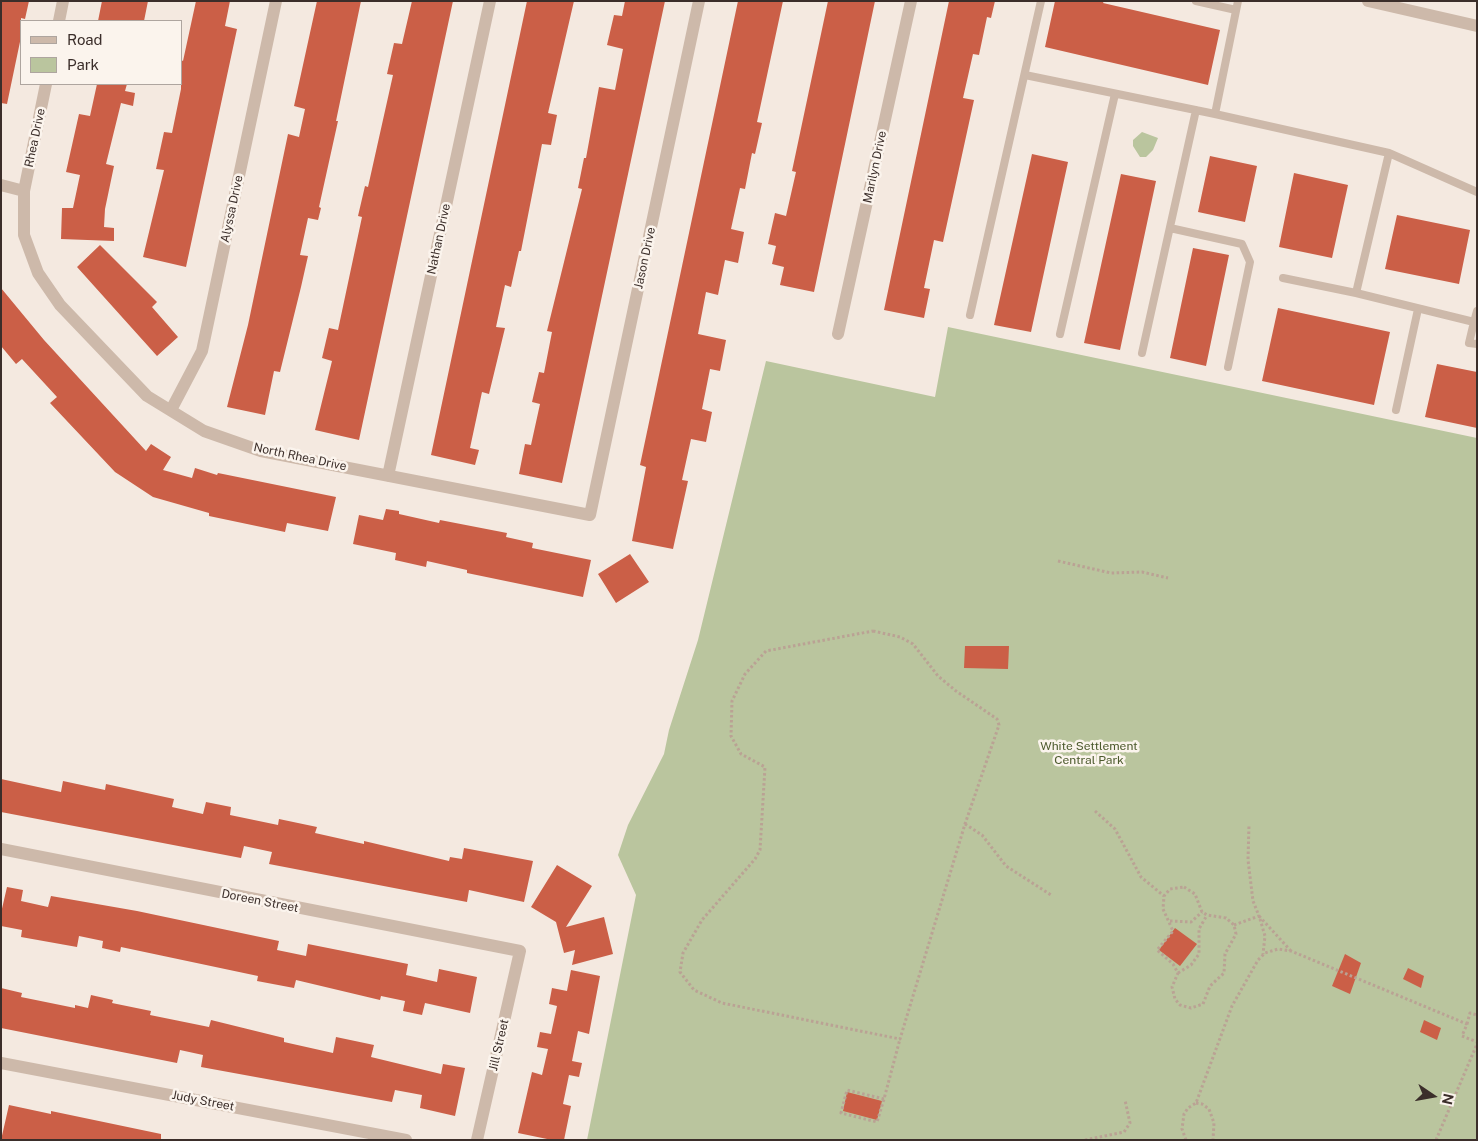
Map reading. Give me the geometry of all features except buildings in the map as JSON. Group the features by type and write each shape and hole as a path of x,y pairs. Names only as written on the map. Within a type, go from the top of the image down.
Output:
{"street":[{"path":"59,20 63,1"},
{"name":"Alyssa Drive","path":"171,410 202,351 276,1"},
{"name":"Nathan Drive","path":"388,476 490,1"},
{"name":"Jason Drive","path":"590,515 699,1"},
{"name":"Marilyn Drive","path":"838,334 912,1"},
{"path":"1368,1 1477,26"},
{"name":"Rhea Drive","path":"24,191 46,85"},
{"path":"1,185 24,191"},
{"name":"North Rhea Drive","path":"24,191 24,235 38,273 60,304 147,396 204,431 261,451 590,515"},
{"name":"Doreen Street","path":"1,849 520,951"},
{"name":"Jill Street","path":"478,1140 520,951"},
{"name":"Judy Street","path":"1,1063 406,1140"}],"lane":[{"path":"970,315 1041,1"},
{"path":"1196,1 1236,10"},
{"path":"1215,114 1238,1"},
{"path":"1025,75 1215,114 1389,153 1477,192"},
{"path":"1060,334 1115,94"},
{"path":"1142,353 1196,110"},
{"path":"1356,294 1389,153"},
{"path":"1170,228 1242,244 1250,262 1228,367"},
{"path":"1283,278 1474,322"},
{"path":"1396,410 1418,309"},
{"path":"1477,311 1469,343 1477,344"}],"path":[{"path":"1058,561 1111,573 1142,572 1168,578"},
{"path":"884,1099 847,1090 841,1113 877,1122 884,1099 900,1039 965,824 999,725 997,719 956,691 938,676 913,644 900,637 873,631 766,651 745,674 732,701 731,736 741,754 765,767 760,850 702,920 683,953 680,972 694,990 722,1003 900,1039"},
{"path":"1095,811 1115,829 1141,877 1164,896"},
{"path":"965,824 982,836 1006,866 1051,895"},
{"path":"1186,1140 1182,1129 1184,1114 1188,1108 1196,1103 1232,1006 1262,955 1266,936 1253,901 1248,860 1250,825"},
{"path":"1178,973 1173,964 1157,950 1173,931 1163,909 1164,896 1170,889 1184,887 1195,894 1202,912 1207,915 1226,918 1234,925 1236,934 1225,954 1224,973 1210,986 1203,1004 1191,1008 1180,1005 1175,999 1172,987 1178,973 1191,965 1199,954 1199,929 1207,915"},
{"path":"1169,921 1191,922 1202,912"},
{"path":"1234,925 1259,916"},
{"path":"1259,916 1291,951"},
{"path":"1262,955 1278,949 1291,951 1466,1024"},
{"path":"1436,1140 1477,1043 1462,1036 1470,1013 1477,1015"},
{"path":"1085,1140 1124,1132 1130,1123 1125,1100"},
{"path":"1196,1103 1202,1104 1209,1109 1214,1123 1213,1140"}],"green space":[{"path":"1142,132 1158,138 1153,150 1146,157 1140,157 1133,146 1133,140"},
{"name":"White Settlement Central Park","path":"948,327 1477,438 1477,1140 587,1140 636,895 618,855 628,825 664,754 669,730 698,640 766,361 935,397"}]}
